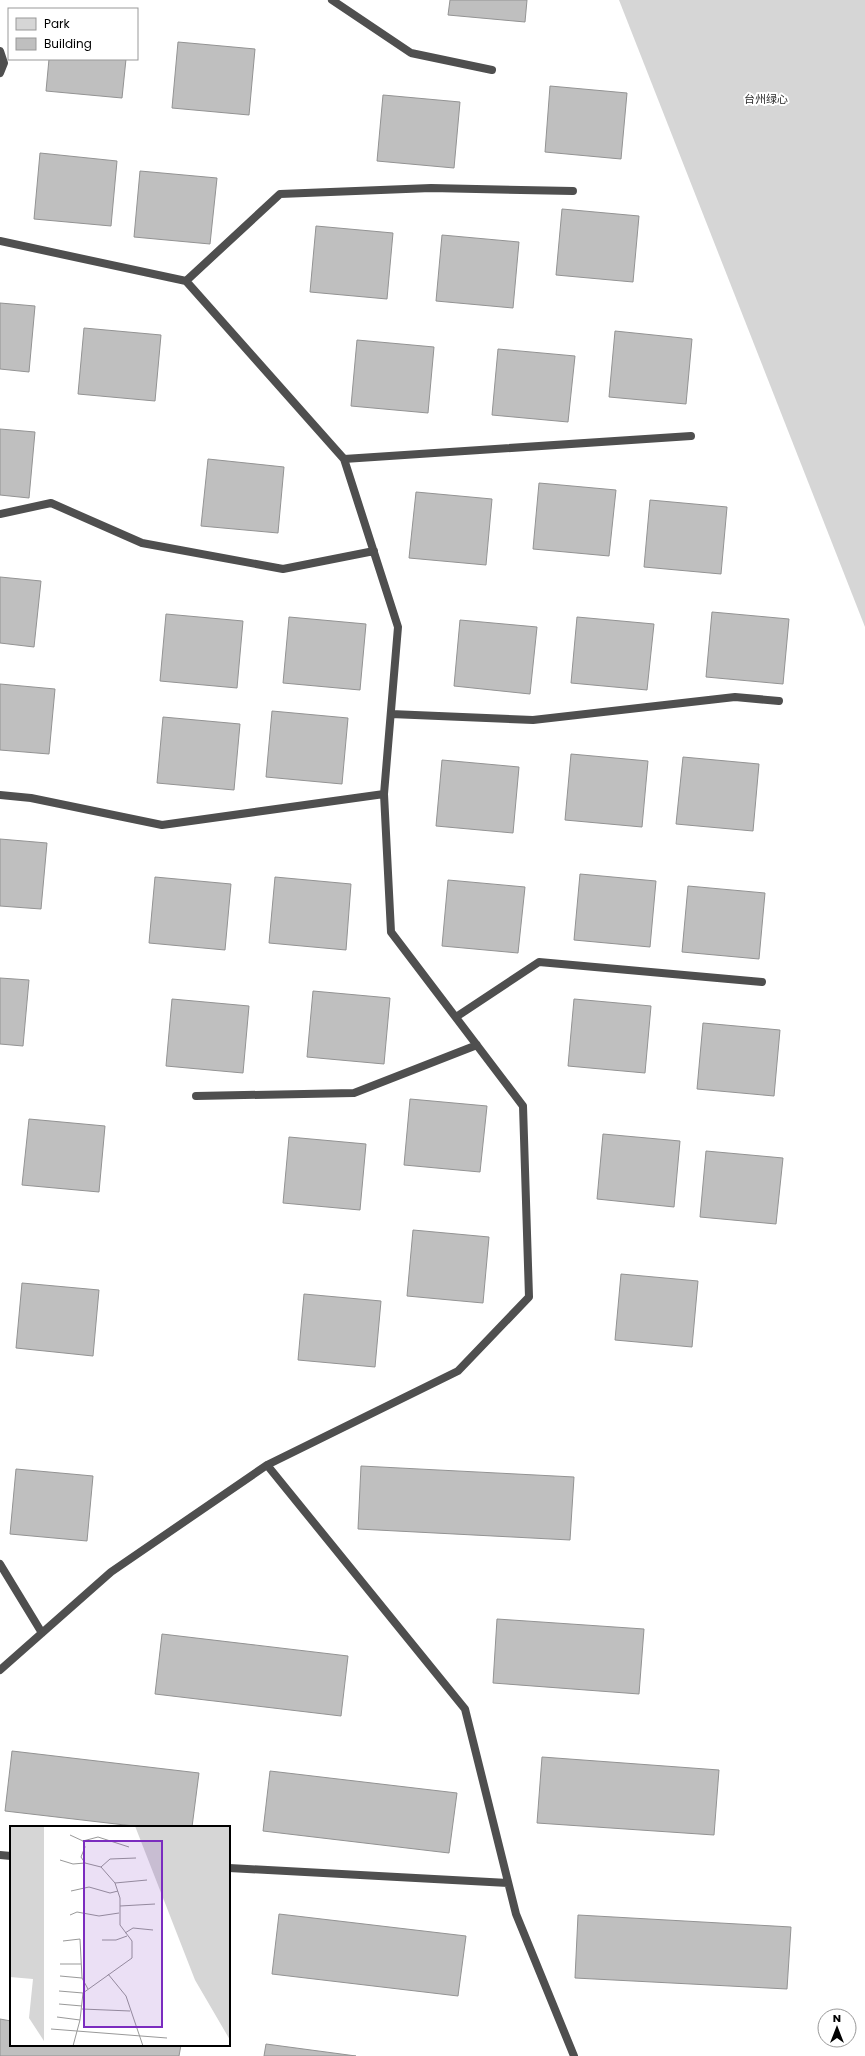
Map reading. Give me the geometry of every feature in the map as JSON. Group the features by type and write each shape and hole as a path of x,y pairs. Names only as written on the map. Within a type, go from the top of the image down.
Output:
{"lane":[{"path":"332,0 411,53 492,70"},
{"path":"0,51 4,64 0,73"},
{"path":"186,281 280,194 431,188 573,191"},
{"path":"0,1670 111,1572 267,1465 458,1371 529,1297 523,1106 391,932 384,794 398,627 344,459 186,281 1,239"},
{"path":"344,459 691,436"},
{"path":"0,514 51,503 142,543 283,569 374,551"},
{"path":"391,714 533,720 735,697 779,700"},
{"path":"0,795 30,798 162,825 384,794"},
{"path":"456,1017 539,962 762,982"},
{"path":"196,1096 354,1093 477,1045"},
{"path":"267,1465 465,1709 516,1914 574,2056"},
{"path":"0,1564 42,1633"},
{"path":"0,1855 10,1856"},
{"path":"230,1868 508,1884"}],"green space":[{"name":"台州绿心","path":"619,0 865,0 865,627"}],"building":[{"path":"450,0 527,0 525,22 448,15"},
{"path":"178,42 255,49 249,115 172,108"},
{"path":"49,60 126,60 122,98 46,91"},
{"path":"550,86 627,93 621,159 545,152"},
{"path":"383,95 460,102 454,168 377,161"},
{"path":"40,153 117,161 111,226 34,219"},
{"path":"140,171 217,178 210,244 134,237"},
{"path":"562,209 639,216 633,282 556,275"},
{"path":"316,226 393,233 387,299 310,292"},
{"path":"442,235 519,242 513,308 436,301"},
{"path":"0,303 35,306 29,372 0,369"},
{"path":"84,328 161,335 155,401 78,394"},
{"path":"615,331 692,339 686,404 609,397"},
{"path":"357,340 434,347 428,413 351,406"},
{"path":"498,349 575,356 568,422 492,415"},
{"path":"0,429 35,432 29,498 0,495"},
{"path":"208,459 284,467 278,533 201,526"},
{"path":"539,483 616,490 609,556 533,549"},
{"path":"416,492 492,499 486,565 409,558"},
{"path":"650,500 727,507 721,574 644,567"},
{"path":"0,577 41,581 34,647 0,643"},
{"path":"712,612 789,619 783,684 706,677"},
{"path":"166,614 243,621 237,688 160,681"},
{"path":"289,617 366,624 360,690 283,683"},
{"path":"577,617 654,624 647,690 571,683"},
{"path":"460,620 537,627 530,694 454,686"},
{"path":"0,684 55,689 49,754 0,750"},
{"path":"272,711 348,718 342,784 266,777"},
{"path":"163,717 240,724 234,790 157,783"},
{"path":"571,754 648,761 642,827 565,820"},
{"path":"683,757 759,764 753,831 676,824"},
{"path":"442,760 519,767 513,833 436,826"},
{"path":"0,839 47,843 41,909 0,906"},
{"path":"580,874 656,881 650,947 574,940"},
{"path":"155,877 231,884 225,950 149,943"},
{"path":"275,877 351,884 346,950 269,943"},
{"path":"448,880 525,887 518,953 442,946"},
{"path":"688,886 765,893 759,959 682,952"},
{"path":"0,978 29,980 23,1046 0,1044"},
{"path":"313,991 390,998 384,1064 307,1057"},
{"path":"172,999 249,1006 243,1073 166,1066"},
{"path":"574,999 651,1006 645,1073 568,1066"},
{"path":"703,1023 780,1030 774,1096 697,1089"},
{"path":"410,1099 487,1106 480,1172 404,1165"},
{"path":"29,1119 105,1126 99,1192 22,1185"},
{"path":"603,1134 680,1141 674,1207 597,1199"},
{"path":"289,1137 366,1144 360,1210 283,1203"},
{"path":"706,1151 783,1158 776,1224 700,1217"},
{"path":"413,1230 489,1237 483,1303 407,1296"},
{"path":"621,1274 698,1281 692,1347 615,1340"},
{"path":"22,1283 99,1290 93,1356 16,1348"},
{"path":"304,1294 381,1301 375,1367 298,1360"},
{"path":"361,1466 574,1477 570,1540 358,1529"},
{"path":"16,1469 93,1476 87,1541 10,1534"},
{"path":"497,1619 644,1629 639,1694 493,1683"},
{"path":"162,1634 348,1656 341,1716 155,1694"},
{"path":"12,1751 199,1773 192,1826 133,1826 5,1811"},
{"path":"542,1757 719,1770 714,1835 537,1823"},
{"path":"270,1771 457,1793 449,1853 263,1831"},
{"path":"279,1914 466,1936 458,1996 272,1974"},
{"path":"578,1915 791,1927 787,1989 575,1978"},
{"path":"0,2019 10,2021 10,2046 181,2046 179,2056 0,2056"},
{"path":"266,2044 356,2056 264,2056"}]}
